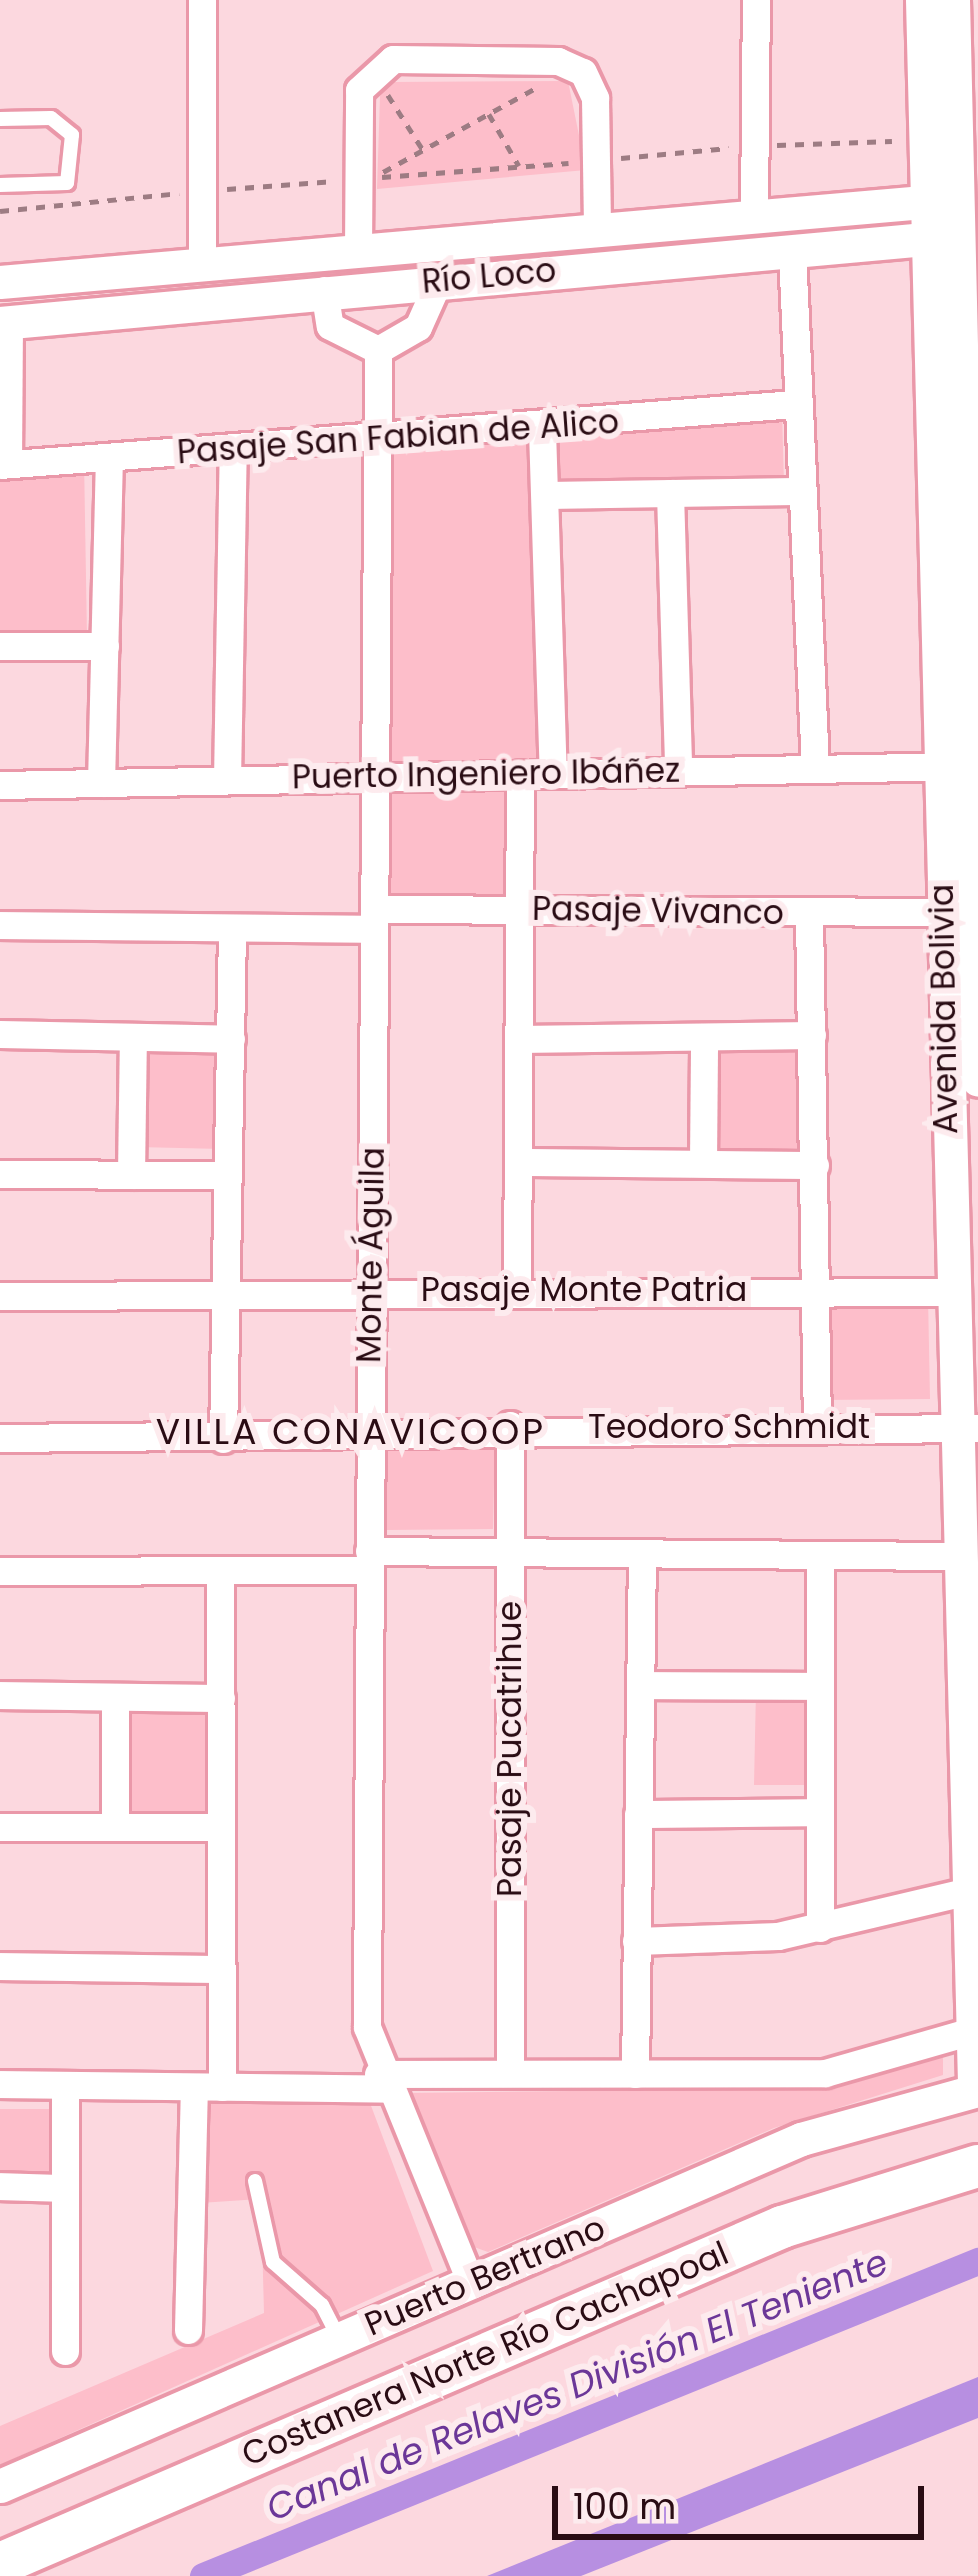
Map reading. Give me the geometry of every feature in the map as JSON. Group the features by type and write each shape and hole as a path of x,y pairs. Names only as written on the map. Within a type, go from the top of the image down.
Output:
{"main road":[{"name":"Costanera Norte Río Cachapoal","path":"0,2564 782,2228 978,2166"}],"street":[{"path":"202,0 202,264"},
{"path":"754,216 756,0"},
{"name":"Avenida Bolivia","path":"922,0 954,200"},
{"name":"Avenida Bolivia","path":"953,0 963,766 978,1079"},
{"path":"358,250 359,90 371,69 393,59 576,67 593,89 597,230"},
{"name":"Río Loco","path":"0,282 954,200"},
{"name":"Avenida Bolivia","path":"954,236 971,503 963,766 942,912 951,1292 966,1428 957,1556 968,2032 976,2090"},
{"name":"Río Loco","path":"5,323 324,290 954,236"},
{"path":"792,252 797,491 815,767"},
{"path":"324,290 330,326 379,350 418,327 439,280"},
{"path":"4,465 5,323"},
{"name":"Monte Águila","path":"379,350 367,2027 380,2082 471,2283"},
{"name":"Pasaje San Fabian de Alico","path":"4,465 376,443 795,404"},
{"path":"542,430 553,773"},
{"path":"227,780 233,451"},
{"path":"101,783 109,457"},
{"path":"545,496 797,491"},
{"path":"670,493 678,770"},
{"path":"0,646 104,646"},
{"name":"Puerto Ingeniero Ibáñez","path":"0,785 963,766"},
{"path":"517,1288 520,773"},
{"name":"Pasaje Vivanco","path":"0,925 232,928 520,909 942,912"},
{"path":"809,914 817,1427"},
{"path":"223,1439 229,1296 224,1175 232,928"},
{"path":"0,1034 231,1039"},
{"path":"519,1039 812,1035"},
{"path":"703,1163 704,1037"},
{"path":"130,1175 133,1038"},
{"path":"519,1162 815,1165"},
{"path":"0,1174 224,1175"},
{"name":"Pasaje Monte Patria","path":"0,1296 517,1288 951,1292"},
{"name":"Pasaje Pucatrihue","path":"510,1425 510,2072"},
{"name":"Teodoro Schmidt","path":"0,1438 223,1439 370,1426 966,1428"},
{"path":"0,1571 220,1571 510,1552 957,1556"},
{"path":"635,2074 642,1554"},
{"path":"820,1555 820,1928"},
{"path":"188,2330 220,1969 220,1571"},
{"path":"641,1685 820,1686"},
{"path":"0,1695 221,1698"},
{"path":"115,1827 116,1697"},
{"path":"638,1814 818,1812"},
{"path":"0,1827 219,1827"},
{"path":"636,1941 820,1928 964,1892"},
{"path":"0,1966 220,1969"},
{"path":"0,2084 208,2087 510,2072 825,2073 968,2032"},
{"path":"64,2351 65,2085"},
{"name":"Puerto Bertrano","path":"0,2486 801,2139 976,2090"},
{"path":"0,2186 62,2188"}],"lane":[{"path":"0,119 51,118 72,135 67,183 0,185"},
{"path":"254,2181 273,2262 322,2306 340,2338"}],"path":[{"path":"576,67 373,178 752,146 892,141"},
{"path":"371,69 424,150"},
{"path":"489,114 519,166"},
{"path":"0,212 358,179"}],"shaded area":[{"path":"568,81 586,170 377,189 380,96 392,82"},
{"path":"782,412 784,484 554,489 554,439"},
{"path":"526,438 538,764 387,769 383,453"},
{"path":"84,459 87,637 0,635 0,469"},
{"path":"513,791 511,899 388,900 388,794"},
{"path":"138,1049 223,1050 222,1149 137,1147"},
{"path":"717,1049 801,1050 800,1155 714,1150"},
{"path":"822,1293 928,1296 930,1399 822,1400"},
{"path":"495,1434 493,1529 386,1530 385,1436"},
{"path":"806,1685 806,1785 754,1785 756,1690"},
{"path":"131,1700 205,1701 209,1811 123,1815"},
{"path":"943,2055 943,2075 774,2128 488,2252 474,2247 407,2093 816,2088"},
{"path":"204,2100 370,2103 433,2271 0,2465 0,2426 264,2313 261,2199 200,2203"},
{"path":"0,2109 56,2109 56,2178 0,2179"},
{"path":"978,2377 978,2418 581,2576 487,2576"}],"waterway":[{"name":"Canal de Relaves División El Teniente","path":"203,2576 978,2261"}],"district":[{"name":"VILLA CONAVICOOP","path":"351,1432"}]}
